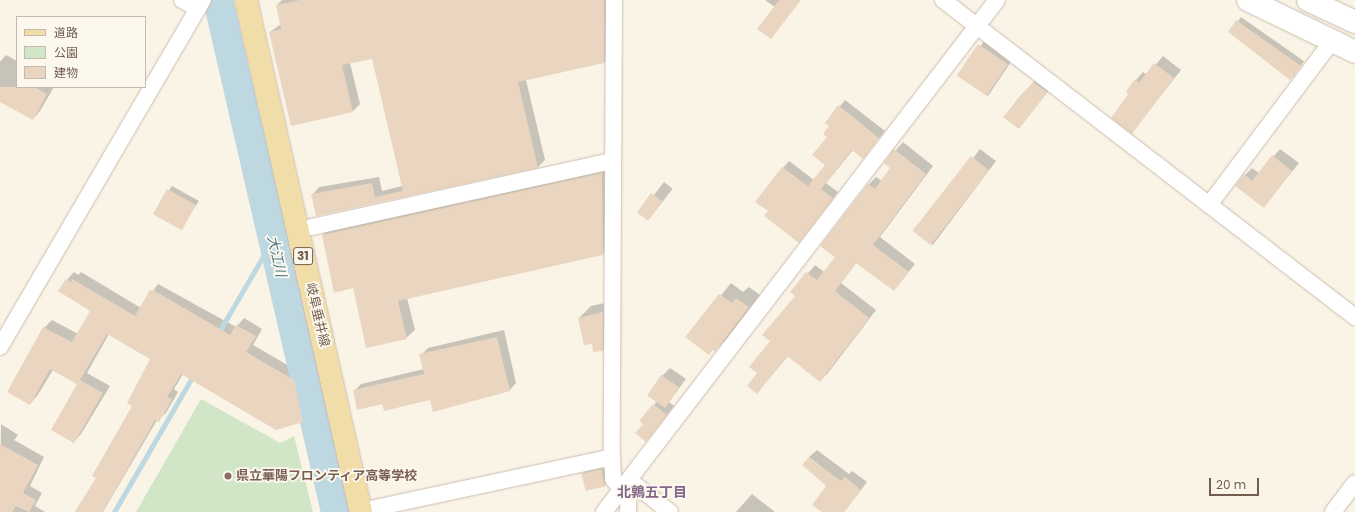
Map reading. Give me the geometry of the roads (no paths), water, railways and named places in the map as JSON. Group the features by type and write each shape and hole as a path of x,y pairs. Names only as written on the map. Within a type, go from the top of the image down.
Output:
{"main road":[{"name":"岐阜垂井線","path":"246,0 361,511"},
{"path":"1248,0 1355,52"},
{"path":"1308,0 1353,18"}],"street":[{"path":"0,347 201,5 182,0"},
{"path":"614,0 613,479 670,512"},
{"path":"943,0 1355,317"},
{"path":"604,512 997,0"},
{"path":"1209,205 1332,41"},
{"path":"298,230 613,161"},
{"path":"361,511 612,457"},
{"path":"1333,512 1355,483"},
{"path":"625,485 628,512"}],"waterway":[{"name":"大江川","path":"218,0 336,512"},
{"path":"217,335 273,239"},
{"path":"114,512 194,374"}],"place":[{"name":"県立華陽フロンティア高等学校","path":"228,476"}],"district":[{"name":"北鶉五丁目","path":"652,492"}]}
